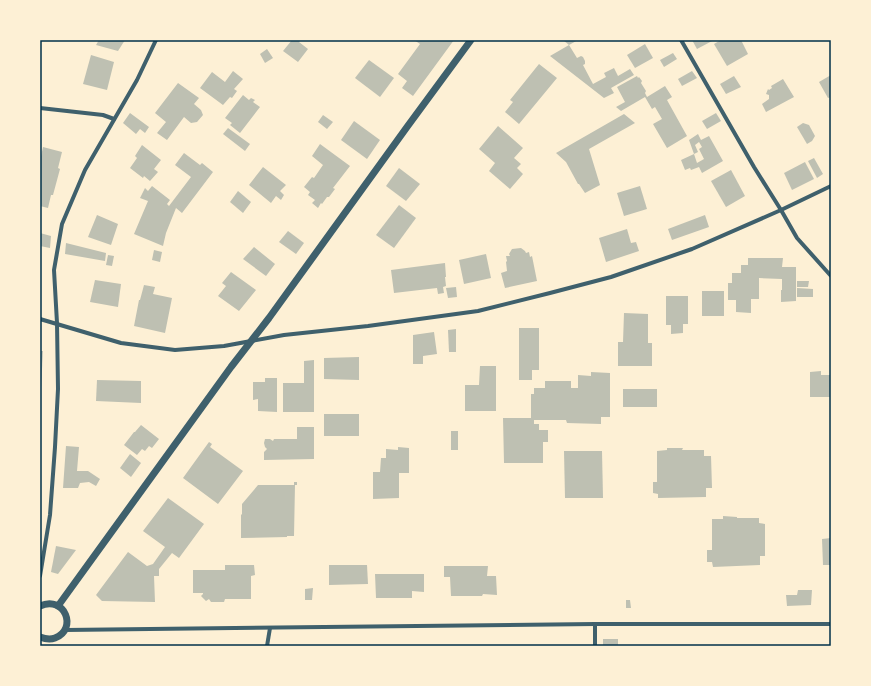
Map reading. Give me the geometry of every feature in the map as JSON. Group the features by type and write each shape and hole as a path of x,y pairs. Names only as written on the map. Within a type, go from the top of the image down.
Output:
{"street":[{"path":"40,576 50,514 55,447 58,389 57,323 54,270 62,224 85,170 137,80 156,40"},
{"path":"58,606 231,366 252,341 471,40"},
{"path":"681,40 754,167 782,210 797,238 831,276"},
{"path":"40,108 103,115 114,119"},
{"path":"40,319 121,343 175,350 224,346 284,335 368,326 478,311 611,277 684,252 782,210 831,186"},
{"path":"40,606 46,603 58,606 62,609 67,619 67,625 62,634 52,639 47,639 40,636"},
{"path":"65,630 595,624 831,624"},
{"path":"595,624 595,646"},
{"path":"267,646 270,628"}],"building":[{"path":"99,40 125,40 118,51 96,45"},
{"path":"292,40 300,40 299,42 308,49 298,62 283,51"},
{"path":"414,40 454,40 413,96 402,88 407,81 398,74 420,44"},
{"path":"563,40 578,40 569,45"},
{"path":"692,40 714,40 697,49"},
{"path":"721,40 741,40 748,54 727,66 714,44"},
{"path":"645,44 653,58 635,68 627,55"},
{"path":"569,45 577,58 581,56 583,57 585,64 583,65 593,84 606,77 604,73 614,68 618,76 630,69 634,75 611,88 614,93 604,98 550,56"},
{"path":"267,49 273,58 265,63 260,54"},
{"path":"673,53 677,59 664,67 660,60"},
{"path":"91,55 114,62 107,90 83,84"},
{"path":"369,60 394,78 380,97 355,78"},
{"path":"539,64 557,78 519,124 505,112 513,102 510,100"},
{"path":"233,71 243,79 234,89 237,91 232,98 230,97 223,105 200,88 212,72 225,82"},
{"path":"692,71 697,78 682,86 678,79"},
{"path":"831,75 831,97 828,98 819,82"},
{"path":"637,76 642,81 641,83 646,91 645,93 647,97 665,86 672,97 667,100 687,136 667,148 653,124 662,119 655,107 652,109 645,97 621,111 616,107 625,102 617,87"},
{"path":"734,76 741,87 726,94 720,84"},
{"path":"783,79 794,97 766,112 762,104 769,99 769,95 766,94 768,89 769,90 772,88 771,86"},
{"path":"178,83 199,98 194,104 201,110 203,115 197,122 191,123 184,117 167,140 157,133 166,122 155,113"},
{"path":"243,95 249,100 251,98 255,100 253,102 260,107 240,133 230,125 232,123 225,118"},
{"path":"130,113 149,127 145,133 140,129 136,134 123,123"},
{"path":"716,113 721,121 707,129 702,121"},
{"path":"624,114 635,123 589,149 600,185 585,193 578,184 566,162 556,153"},
{"path":"323,115 333,122 327,129 318,122"},
{"path":"354,121 380,140 367,159 341,140"},
{"path":"803,123 809,125 815,136 812,141 807,144 797,127"},
{"path":"498,126 523,148 514,158 521,164 517,168 523,174 510,189 489,171 495,163 479,149"},
{"path":"228,128 250,144 245,151 223,134"},
{"path":"698,134 701,140 709,136 723,161 702,173 699,167 691,170 690,168 685,170 681,160 694,154 689,140","holes":["699,142 702,147 699,149 704,159 697,163 694,154 698,152 695,145"]},
{"path":"320,144 350,166 333,188 335,189 329,197 327,197 322,204 321,203 318,208 312,203 315,200 308,195 310,192 304,187 312,177 314,178 323,165 312,156"},
{"path":"142,145 161,160 154,169 158,172 150,181 144,176 143,178 130,168 137,158 135,156"},
{"path":"43,147 62,152 58,168 60,169 48,208 40,206 40,161"},
{"path":"184,153 200,165 202,163 213,172 182,213 176,208 166,233 163,246 134,234 148,201 140,198 145,188 148,191 152,186 170,200 167,204 169,206 191,177 175,165"},
{"path":"814,158 823,174 817,178 808,161"},
{"path":"805,162 814,179 792,190 784,173"},
{"path":"263,167 286,185 280,191 284,195 281,200 276,196 271,203 249,185"},
{"path":"399,168 420,184 406,201 386,186"},
{"path":"731,170 745,196 726,207 711,181"},
{"path":"640,186 647,209 624,216 617,193"},
{"path":"238,191 251,202 243,213 230,202"},
{"path":"399,205 416,218 394,248 376,235"},
{"path":"97,215 118,224 111,245 88,237"},
{"path":"705,215 709,227 672,240 668,229"},
{"path":"627,229 631,243 636,242 639,251 606,262 599,238"},
{"path":"288,231 304,243 296,254 279,242"},
{"path":"40,233 51,236 50,248 40,246"},
{"path":"66,243 106,253 105,261 65,254"},
{"path":"254,247 275,264 266,276 243,259"},
{"path":"521,248 526,253 529,252 530,257 532,256 537,281 505,288 501,273 507,271 506,256 510,256 509,254 512,249"},
{"path":"154,250 162,252 160,262 152,260"},
{"path":"486,254 491,278 464,284 459,260"},
{"path":"108,255 114,256 112,266 106,265"},
{"path":"748,258 783,258 782,267 796,267 796,301 781,302 782,279 759,278 759,299 751,299 751,313 736,312 736,300 728,300 728,283 732,283 732,273 741,273 741,265 748,265"},
{"path":"445,263 446,286 443,287 444,293 438,294 437,288 394,293 391,270"},
{"path":"231,272 256,290 239,311 218,296 226,286 222,283"},
{"path":"95,280 121,284 118,307 90,302"},
{"path":"797,281 809,281 808,287 797,287"},
{"path":"144,285 155,287 153,294 172,298 165,333 134,326 139,300"},
{"path":"456,287 457,297 448,298 446,288"},
{"path":"797,288 813,289 813,297 797,297"},
{"path":"702,291 724,291 724,316 702,316"},
{"path":"666,296 688,296 688,324 683,324 683,333 671,334 671,325 666,325"},
{"path":"624,313 648,314 648,343 652,343 652,366 618,366 618,342 623,342"},
{"path":"519,328 539,328 539,370 532,370 532,380 519,380"},
{"path":"456,329 456,352 449,352 448,330"},
{"path":"434,332 437,354 423,356 423,364 413,364 413,335"},
{"path":"40,351 43,351 41,387 40,387"},
{"path":"359,357 359,380 324,379 324,358"},
{"path":"314,360 314,412 283,412 283,383 304,383 304,361"},
{"path":"480,366 496,366 496,411 465,411 465,385 479,385"},
{"path":"821,371 821,375 831,375 831,397 810,397 810,372"},
{"path":"591,372 610,373 610,417 601,417 601,424 567,423 566,420 534,420 534,424 539,424 539,430 548,430 548,442 543,442 543,463 504,463 503,418 531,418 531,394 534,394 534,388 545,388 545,381 571,381 571,388 578,388 578,375 591,376"},
{"path":"265,378 277,378 277,412 258,411 258,399 253,400 253,382 265,382"},
{"path":"97,380 141,381 141,403 96,401"},
{"path":"623,389 657,389 657,407 623,407"},
{"path":"324,414 359,414 359,436 324,436"},
{"path":"141,425 159,439 152,448 149,446 145,451 142,449 137,455 124,445"},
{"path":"297,427 314,427 314,459 264,460 264,452 267,449 264,443 265,439 270,439 273,441 274,439 297,439"},
{"path":"451,431 458,431 458,450 451,450"},
{"path":"209,442 212,444 210,447 243,471 218,504 183,478"},
{"path":"66,446 79,447 77,471 88,471 100,479 96,486 89,482 80,483 78,488 63,488"},
{"path":"398,447 409,448 409,473 399,473 399,498 373,499 373,472 380,472 381,458 386,458 386,449 398,450"},
{"path":"667,448 704,450 704,456 711,456 712,488 706,488 706,497 658,498 658,494 653,493 653,482 657,482 657,451 667,450"},
{"path":"564,451 602,451 603,498 565,498"},
{"path":"130,454 141,463 131,477 120,468"},
{"path":"294,482 297,482 297,485 295,485 294,536 241,538 242,504 258,485 294,485"},
{"path":"168,498 204,524 179,558 172,553 159,569 159,576 154,576 155,602 102,601 96,595 128,552 147,566 153,564 165,547 143,531"},
{"path":"723,516 737,518 759,518 759,523 765,524 765,556 760,556 760,565 713,567 712,562 707,562 707,550 712,550 712,519 723,519"},
{"path":"831,538 831,565 823,565 822,539"},
{"path":"56,546 76,550 58,574 51,572"},
{"path":"225,565 254,565 255,575 251,576 251,599 225,599 224,602 211,602 209,599 206,601 201,596 203,593 193,593 193,570 225,570"},
{"path":"329,565 367,565 368,584 329,585"},
{"path":"444,566 488,566 487,576 496,576 497,595 483,594 482,596 451,596 450,577 444,577"},
{"path":"375,574 424,574 424,592 412,591 412,598 376,598"},
{"path":"313,588 312,600 305,600 305,589"},
{"path":"798,590 812,590 811,605 787,606 786,595 797,595"},
{"path":"626,600 630,600 631,608 626,608"},
{"path":"603,639 618,639 618,646 603,646"}]}
